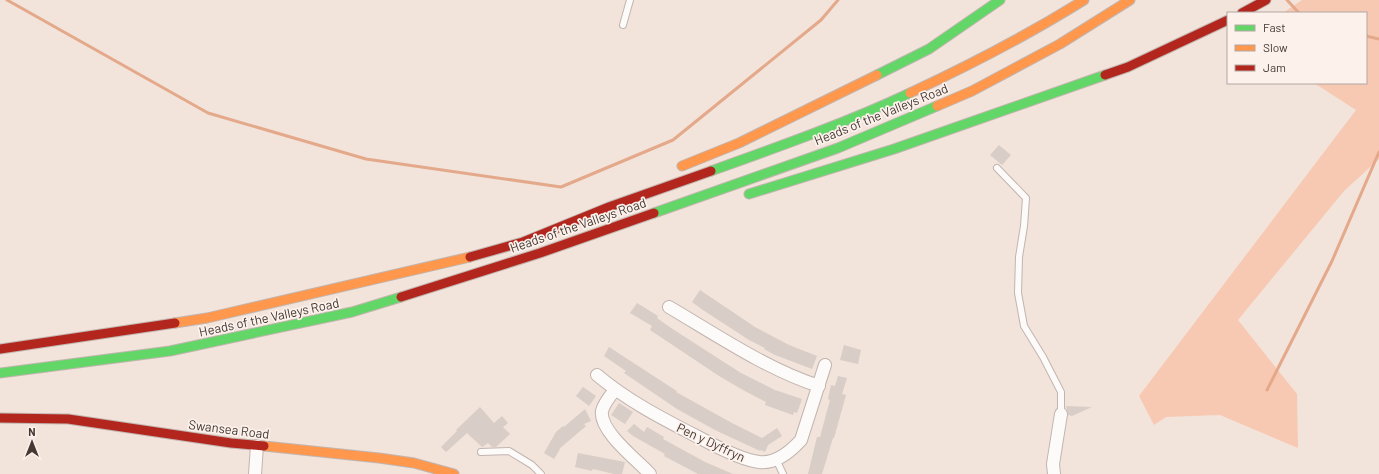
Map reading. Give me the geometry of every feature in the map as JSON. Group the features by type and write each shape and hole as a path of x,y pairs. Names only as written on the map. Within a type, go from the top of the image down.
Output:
{"main road":[{"path":"676,169 739,143 929,49 1000,0"},
{"name":"Heads of the Valleys Road","path":"0,349 207,318 460,260 523,242 609,207 783,145 874,110 967,66 1049,22 1084,0"},
{"name":"Heads of the Valleys Road","path":"0,373 170,351 352,312 540,253 686,200 838,148 972,91 1060,44 1130,0"},
{"path":"1244,12 1266,0"},
{"path":"742,196 894,149 1114,72 1227,20"},
{"path":"609,207 628,190"},
{"path":"540,253 561,255 591,245"},
{"name":"Swansea Road","path":"0,418 68,419 257,446 379,458 414,463 454,474"}],"street":[{"path":"669,307 770,366 819,386"},
{"name":"Pen y Dyffryn","path":"598,375 615,390 647,410 717,447 746,459 759,462 776,459 793,449 801,440 825,365"},
{"path":"615,390 606,400 602,412 604,423 609,433 650,474"},
{"path":"1054,474 1053,464 1061,414"},
{"path":"255,474 257,446"}],"lane":[{"path":"624,25 630,0"},
{"path":"997,168 1026,198 1024,226 1019,257 1018,294 1024,326 1043,357 1061,392 1061,414"},
{"path":"481,452 509,451 532,465 541,474"},
{"path":"776,459 784,474"}],"shaded area":[{"path":"1302,0 1379,0 1379,159 1344,191 1238,320 1297,394 1298,448 1220,415 1166,417 1154,425 1139,396 1356,110 1316,84 1367,84 1367,12 1284,12"}],"building":[{"path":"999,145 1011,155 1002,165 990,155"},
{"path":"700,290 755,327 789,345 817,356 812,369 775,355 703,310 692,302"},
{"path":"637,303 658,316 657,318 671,328 741,373 775,390 802,399 797,413 794,412 793,415 765,405 766,402 719,376 650,330 652,326 630,313"},
{"path":"844,345 861,350 858,364 840,360"},
{"path":"609,347 677,391 676,392 732,423 762,438 777,428 782,436 768,445 765,452 715,430 677,409 624,373 626,371 604,356"},
{"path":"838,376 847,378 842,394 846,395 834,438 822,474 808,474 817,437 820,437 830,400 828,399 831,385 835,386"},
{"path":"583,387 596,396 589,406 576,396"},
{"path":"619,403 633,412 625,424 611,415"},
{"path":"1066,406 1092,407 1072,416 1068,415"},
{"path":"480,407 494,423 502,416 508,423 503,427 510,434 496,447 492,447 488,443 482,447 467,433 446,452 441,447"},
{"path":"585,409 591,421 584,424 586,426 559,449 554,459 544,453 556,432"},
{"path":"634,424 644,432 647,427 664,437 663,439 705,462 733,474 698,474 664,456 665,454 633,436 627,431"},
{"path":"578,453 625,462 622,474 614,474 593,469 592,471 575,467"}],"waterway":[{"path":"7,0 208,113 366,159 561,187 673,140 821,20 838,0"},
{"path":"1287,0 1298,12"},
{"path":"1367,36 1379,39"},
{"path":"1267,390 1332,261 1379,152"}],"traffic: fast":[{"path":"877,75 929,49 1000,0"},
{"path":"749,194 894,149 1105,75"},
{"path":"711,171 837,125 910,93"},
{"path":"654,213 838,148 937,106"},
{"path":"0,373 170,351 352,312 401,297"}],"traffic: slow":[{"path":"910,93 955,72 1042,25 1084,0"},
{"path":"937,106 972,91 1060,44 1130,0"},
{"path":"682,166 739,143 877,75"},
{"path":"175,323 207,318 470,257"},
{"path":"264,446 414,463 454,474"}],"traffic: jam":[{"path":"1244,12 1266,0"},
{"path":"1105,75 1128,67 1227,20"},
{"path":"470,257 523,242 609,207 711,171"},
{"path":"401,297 540,253 654,213"},
{"path":"0,349 175,323"},
{"path":"0,418 68,419 231,443 264,446"}]}
